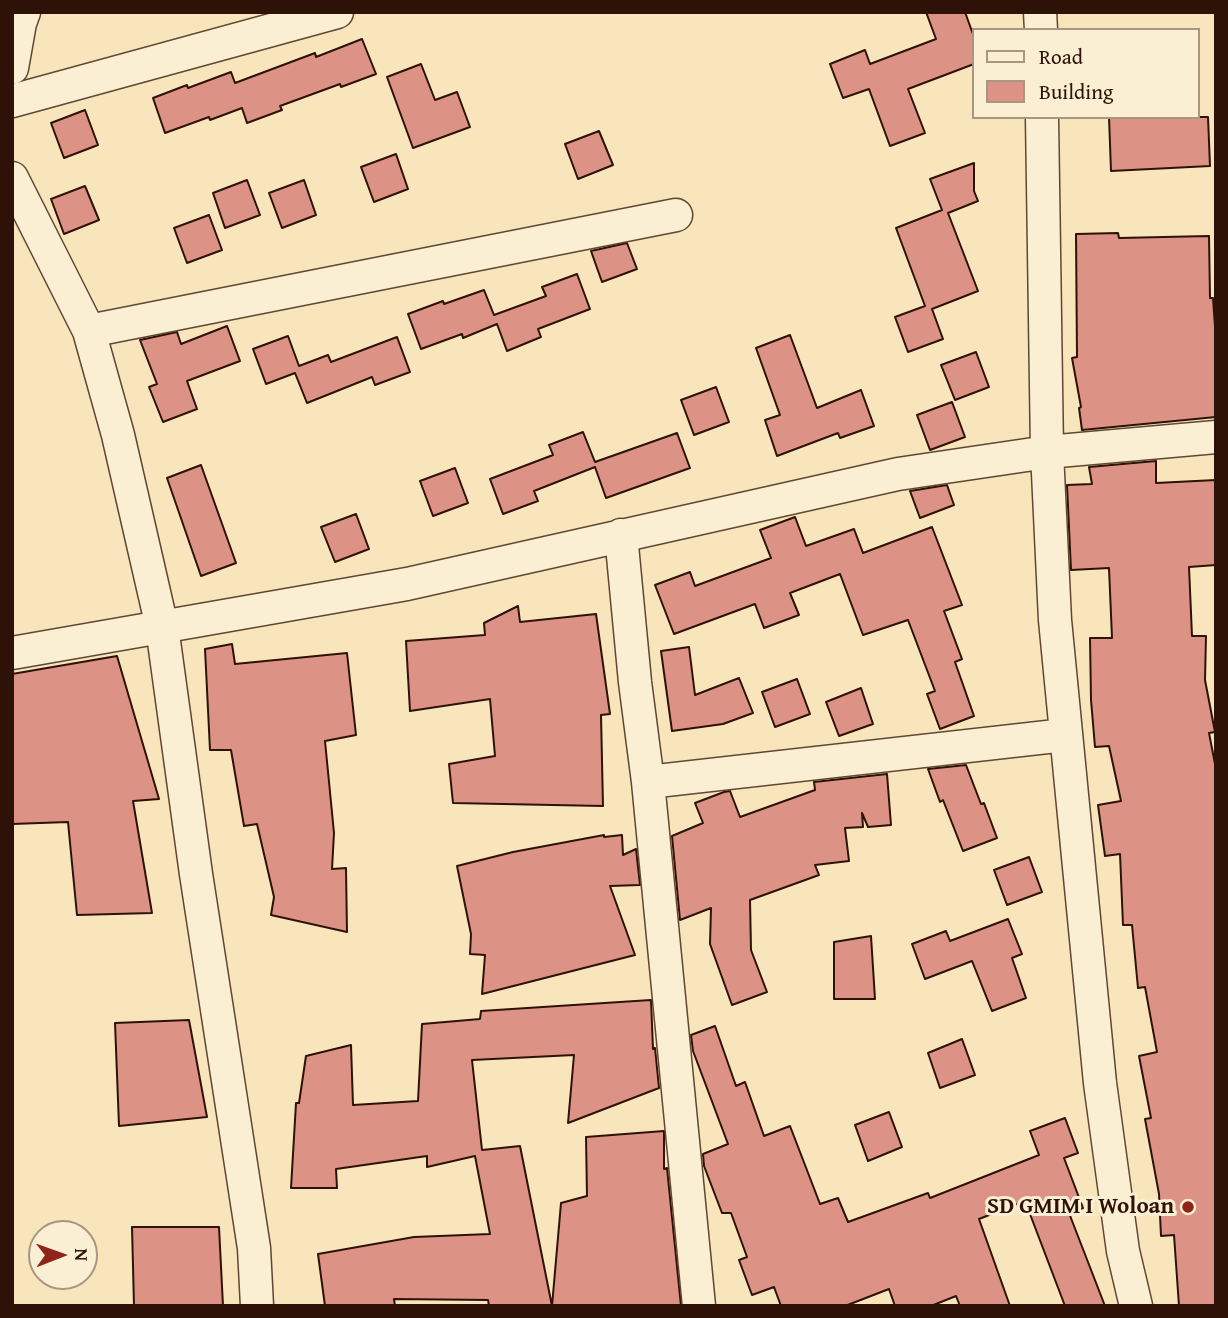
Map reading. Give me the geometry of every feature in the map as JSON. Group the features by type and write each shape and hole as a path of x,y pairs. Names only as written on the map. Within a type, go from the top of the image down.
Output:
{"street":[{"path":"12,68 24,12"},
{"path":"12,101 337,12"},
{"path":"1042,119 1047,453 1055,620 1100,1083 1123,1251 1136,1306"},
{"path":"12,178 89,331 118,435 162,627 200,901 252,1237 257,1306"},
{"path":"89,331 676,215"},
{"path":"12,653 407,584 898,474 1047,453 1216,437"},
{"path":"621,535 699,1306"},
{"path":"648,782 1065,735"}],"building":[{"path":"926,12 965,12 972,31 972,65 908,89 925,133 890,146 869,89 843,98 830,64 865,50 870,64 936,39"},
{"path":"362,39 376,74 280,106 282,110 247,123 242,108 165,133 153,98 231,72 235,83 315,53 316,57"},
{"path":"421,64 435,100 457,92 470,127 413,148 387,77"},
{"path":"85,110 98,145 64,158 51,123"},
{"path":"1208,117 1210,166 1111,171 1109,119"},
{"path":"599,131 613,165 578,179 565,144"},
{"path":"396,154 408,189 374,202 361,167"},
{"path":"974,163 974,191 978,201 948,213 978,291 932,309 943,339 908,352 895,317 925,306 896,228 942,210 930,179"},
{"path":"247,180 260,215 225,228 213,193"},
{"path":"304,180 316,215 282,228 269,193"},
{"path":"85,186 99,220 64,234 51,199"},
{"path":"209,215 222,250 187,263 174,228"},
{"path":"1118,233 1119,238 1209,236 1210,298 1213,298 1216,341 1216,417 1082,430 1081,407 1072,358 1077,357 1076,234"},
{"path":"627,243 637,269 602,282 591,251"},
{"path":"577,274 590,309 538,329 541,337 507,351 497,324 463,338 462,334 421,349 408,314 484,290 494,315 546,296 542,287"},
{"path":"227,326 240,361 187,381 197,409 163,422 149,387 157,384 140,340 177,332 181,344"},
{"path":"790,335 817,408 861,390 874,426 840,438 838,433 777,456 765,420 780,415 756,348"},
{"path":"288,336 299,366 328,355 331,362 397,337 410,372 375,385 372,377 307,403 295,373 266,384 253,349"},
{"path":"976,352 989,387 955,400 941,365"},
{"path":"716,387 729,422 694,435 681,400"},
{"path":"952,402 965,437 930,450 917,415"},
{"path":"583,432 595,462 677,433 690,468 606,498 595,467 534,491 538,501 503,514 490,479 553,455 549,445"},
{"path":"1156,461 1156,483 1216,480 1216,565 1189,567 1192,636 1206,636 1205,680 1215,732 1209,733 1216,769 1216,1306 1179,1306 1174,1235 1161,1236 1159,1194 1145,1119 1151,1118 1139,1056 1157,1052 1145,987 1138,988 1132,925 1123,925 1120,854 1105,856 1098,805 1121,801 1109,746 1095,747 1091,700 1090,638 1112,638 1109,568 1071,570 1067,485 1092,484 1089,467"},
{"path":"201,465 236,563 201,576 167,478"},
{"path":"455,468 468,503 433,516 420,481"},
{"path":"947,485 954,505 920,518 910,491"},
{"path":"356,514 369,549 335,562 321,527"},
{"path":"795,517 806,546 854,529 863,553 932,527 962,605 944,611 962,659 955,662 974,716 940,729 927,694 935,691 908,620 863,635 840,574 790,593 799,615 764,628 755,604 674,634 655,585 690,572 695,586 771,558 760,530"},
{"path":"518,606 520,622 596,614 610,714 601,715 603,806 453,803 449,764 495,756 490,699 410,711 406,641 485,635 484,623"},
{"path":"232,644 235,664 347,653 356,735 325,741 334,833 332,869 346,868 347,932 271,915 274,897 257,824 244,826 231,750 210,750 205,649"},
{"path":"689,647 695,695 739,678 753,713 723,724 672,731 661,651"},
{"path":"117,656 159,799 133,801 152,913 77,915 68,822 12,824 12,674"},
{"path":"797,679 810,714 775,727 762,692"},
{"path":"861,688 873,724 839,736 826,702"},
{"path":"966,765 997,838 963,851 928,769"},
{"path":"887,774 891,825 868,827 862,813 863,827 845,828 849,861 815,865 819,875 750,900 751,950 767,992 732,1005 710,944 711,908 680,920 672,836 703,823 695,803 724,792 730,791 740,817 815,790 814,782"},
{"path":"604,835 622,835 623,855 636,849 640,885 610,886 635,955 482,994 485,955 470,954 471,934 457,866 513,852"},
{"path":"1029,857 1042,892 1007,905 994,870"},
{"path":"1008,919 1022,954 1012,958 1026,998 992,1011 972,961 925,979 912,944 946,931 950,941"},
{"path":"871,936 875,999 834,999 834,942"},
{"path":"651,1000 653,1049 655,1048 659,1088 568,1123 574,1055 472,1060 482,1150 520,1146 552,1306 489,1306 488,1300 394,1299 395,1306 325,1306 318,1254 414,1237 490,1234 475,1156 427,1167 427,1156 336,1169 337,1188 291,1188 296,1103 299,1103 306,1056 351,1045 353,1105 418,1101 422,1024 480,1019 481,1011"},
{"path":"189,1020 207,1117 119,1126 115,1023"},
{"path":"715,1026 736,1086 745,1082 764,1136 790,1126 820,1204 838,1198 848,1222 928,1193 930,1198 1039,1155 1030,1131 1065,1118 1078,1153 1064,1158 1083,1208 1069,1213 1105,1306 1065,1306 1025,1201 979,1219 1010,1306 960,1306 956,1296 931,1306 895,1306 889,1289 845,1306 781,1306 774,1287 752,1295 739,1260 747,1257 731,1213 722,1213 704,1166 703,1154 728,1144 693,1051 691,1035"},
{"path":"962,1039 975,1075 940,1088 928,1053"},
{"path":"889,1112 902,1147 868,1161 855,1125"},
{"path":"664,1131 664,1169 667,1168 681,1306 552,1306 561,1203 587,1196 586,1137"},
{"path":"132,1227 219,1227 223,1306 134,1306"}],"place":[{"name":"SD GMIM I Woloan","path":"1188,1207"}]}
